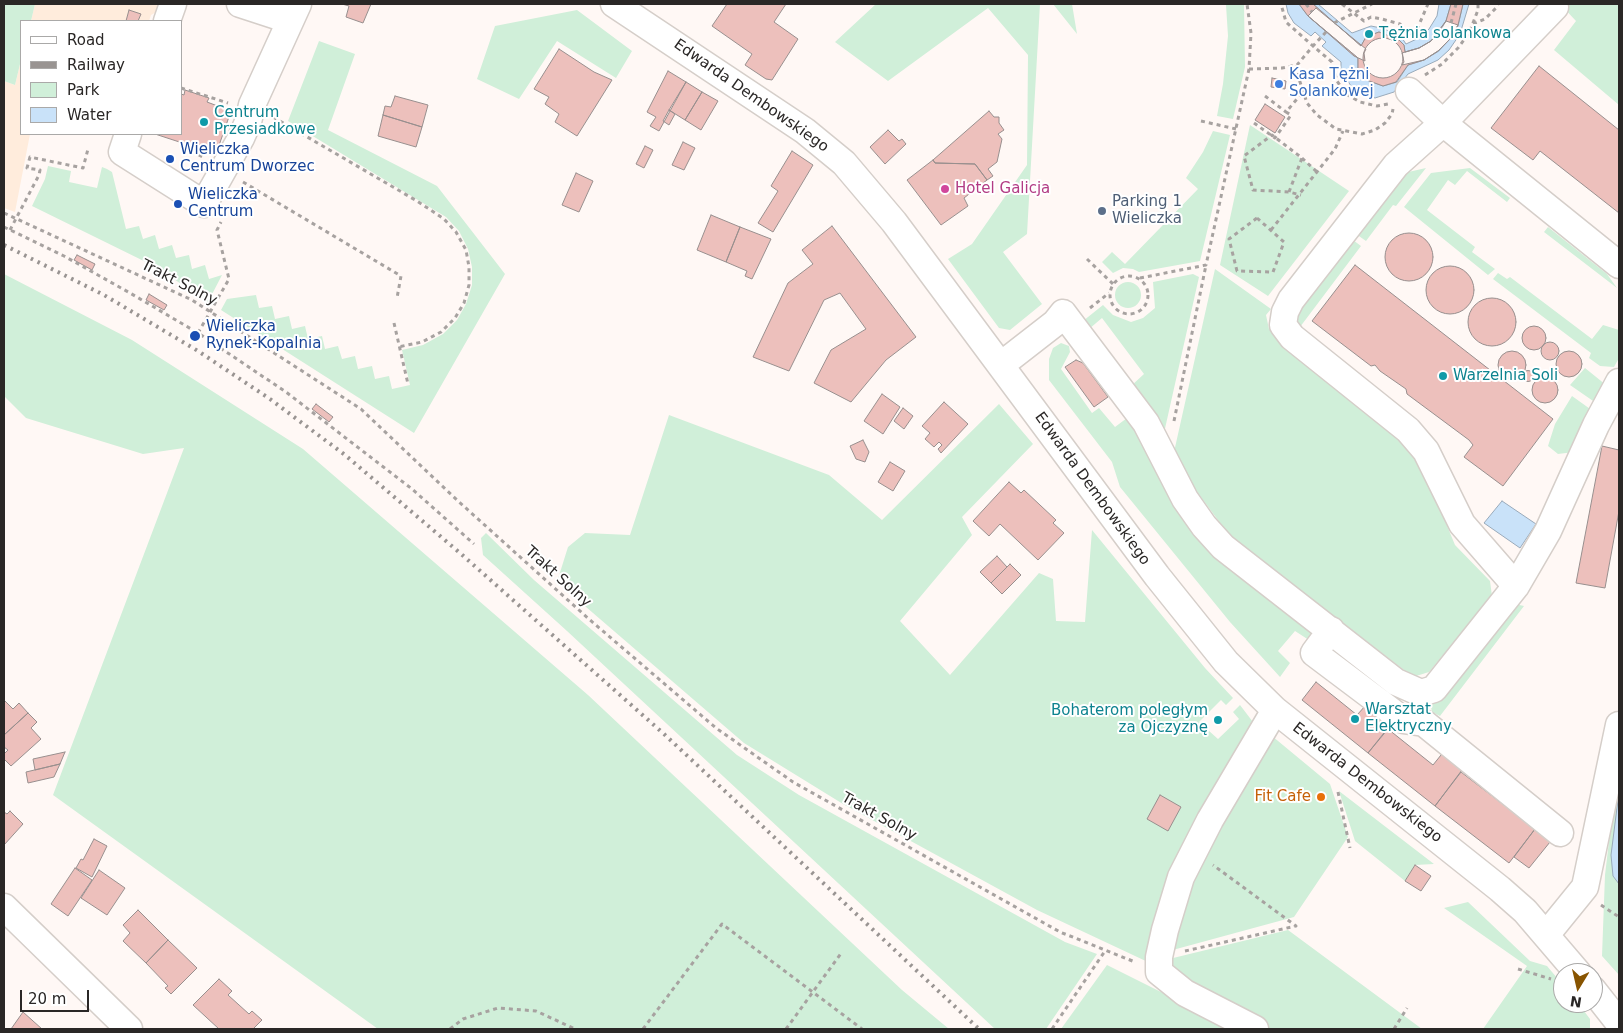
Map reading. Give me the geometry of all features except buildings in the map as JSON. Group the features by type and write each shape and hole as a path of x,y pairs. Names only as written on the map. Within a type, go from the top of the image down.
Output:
{"street":[{"path":"167,20 173,4"},
{"path":"128,135 122,152 204,204 248,122 243,105 293,12 240,4"},
{"name":"Edwarda Dembowskiego","path":"614,4 805,131 844,163 888,215 1157,576 1270,718 1500,889 1546,935 1559,963"},
{"path":"1516,586 1462,524 1426,450 1408,430 1292,337 1283,325 1284,312 1291,300 1396,165 1443,123 1555,7"},
{"path":"1401,97 1443,123 1619,265"},
{"path":"1001,365 1055,322 1063,313 1127,395 1146,423 1185,499 1223,547 1396,682 1420,693 1434,689 1516,586 1548,530 1596,425 1619,382"},
{"path":"1331,630 1314,653 1403,720 1424,723 1560,833"},
{"path":"1420,693 1424,723"},
{"path":"1255,1029 1185,992 1159,964 1165,930 1181,877 1210,820 1270,718"},
{"path":"1546,935 1585,887 1619,725"},
{"path":"4,907 129,1029"},
{"path":"1603,1003 1619,1023"}],"path":[{"path":"1165,460 1249,69 1251,32 1247,4"},
{"path":"1280,4 1286,22 1313,46"},
{"path":"1306,4 1312,12"},
{"path":"1342,4 1364,21 1371,17 1400,24 1411,34 1418,27 1428,4"},
{"path":"1336,22 1372,4"},
{"path":"1451,23 1456,4"},
{"path":"1472,24 1486,19 1498,4"},
{"path":"1249,69 1282,68 1297,65 1326,32"},
{"path":"1297,65 1303,91 1317,115 1343,131 1362,134 1375,130 1392,114 1401,97"},
{"path":"182,88 243,105 417,201 444,219 456,232 466,250 469,267 464,303 455,318 441,332 422,342 398,347"},
{"path":"1286,112 1303,91"},
{"path":"1265,96 1290,115 1273,136 1244,156 1254,190 1289,192 1301,195"},
{"path":"1201,121 1236,129"},
{"path":"1254,123 1318,172"},
{"path":"1271,230 1301,195 1335,149 1343,131"},
{"path":"10,230 40,170 27,168 30,157 83,168 88,150"},
{"path":"1289,192 1302,158"},
{"path":"236,182 244,182 401,276 397,298"},
{"name":"Trakt Solny","path":"4,213 192,300 361,409 458,501 590,620 716,728 743,749 793,782 1060,932 1105,951 1159,964"},
{"path":"1257,218 1271,230 1284,242 1273,272 1238,271 1229,239 1257,218"},
{"path":"4,227 64,256 198,333 286,392 344,434 412,489 474,544"},
{"path":"198,333 230,279 217,230"},
{"path":"1086,259 1113,284"},
{"path":"1140,278 1146,286 1148,298 1143,308 1133,314 1121,313 1112,305 1110,293 1113,284 1125,276 1140,278 1206,265"},
{"path":"394,323 408,384"},
{"path":"1337,785 1350,848"},
{"path":"1159,964 1296,926 1194,851"},
{"path":"1596,901 1619,918"},
{"path":"643,1029 722,924 862,1029"},
{"path":"1052,1029 1105,951"},
{"path":"786,1029 842,952"},
{"path":"1518,970 1553,975"},
{"path":"450,1029 463,1019 498,1008 536,1011 575,1029"},
{"path":"1394,1029 1407,1008"}],"shaded area":[{"path":"35,4 166,4 165,7 151,15 149,20 31,20"},
{"path":"20,64 20,135 30,135 15,212 4,208 4,81 15,85"}],"green space":[{"path":"4,4 35,4 31,20 20,20 20,64 15,85 4,81"},
{"path":"876,4 1040,4 1027,234 1003,252 1042,304 1010,330 999,328 948,259 972,244 1027,165 1028,55 988,8 888,81 835,42"},
{"path":"1053,4 1072,4 1077,34"},
{"path":"1244,4 1245,67 1233,119 1217,116 1223,84 1228,36 1226,5"},
{"path":"1560,4 1619,4 1619,105 1554,50 1576,21"},
{"path":"577,10 632,51 616,78 557,41 519,99 477,79 495,26"},
{"path":"319,41 355,54 328,130 437,186 505,274 414,433 221,310 227,299 256,295 259,308 272,306 275,319 289,316 292,329 305,326 308,339 322,336 325,349 338,346 342,359 355,356 358,369 372,366 375,379 389,376 392,389 410,385 402,350 423,345 443,334 457,320 466,304 472,285 472,267 468,249 459,231 446,217 288,121"},
{"path":"1250,125 1349,191 1268,296 1220,265"},
{"path":"1213,131 1230,135 1200,261 1139,272 1123,268 1113,273 1102,262 1112,252 1125,264 1198,189 1186,178 1203,152"},
{"path":"48,166 71,171 69,182 97,188 102,167 112,172 126,229 139,226 143,239 155,235 159,249 172,245 176,258 189,255 192,269 205,265 209,279 222,275 208,302 156,267 32,206 45,179"},
{"path":"1426,168 1396,206 1393,205 1366,241 1356,234 1404,173"},
{"path":"1470,168 1510,198 1507,202 1467,171 1455,185 1448,180 1427,210 1475,247 1472,252 1495,269 1488,275 1404,207 1431,173"},
{"path":"1548,227 1607,274 1617,288 1544,232"},
{"path":"1353,240 1361,246 1297,331 1287,324"},
{"path":"1215,269 1271,309 1266,315 1269,329 1300,359 1417,453 1455,545 1490,581 1492,596 1429,672 1413,677 1229,535 1192,485 1174,452"},
{"path":"1498,273 1507,279 1510,277 1592,339 1603,325 1619,330 1619,358 1614,367 1600,366 1589,358 1591,353 1493,279"},
{"path":"4,274 132,340 303,449 588,695 902,990 949,1029 378,1029 53,795 184,448 143,454 26,418 4,396"},
{"path":"1193,274 1199,277 1164,433 1131,386 1144,374 1102,318 1089,329 1083,321 1103,305 1113,315 1131,322 1143,318 1155,308 1153,282"},
{"path":"1128,282 1137,286 1141,295 1137,304 1128,308 1119,304 1115,295 1119,286"},
{"path":"1061,343 1069,346 1070,352 1061,369 1092,413 1099,408 1115,427 1131,415 1181,514 1320,638 1315,644 1295,631 1278,651 1290,663 1280,677 1230,622 1120,487 1112,462 1049,380 1049,359 1053,348"},
{"path":"1585,368 1606,385 1596,403 1570,385"},
{"path":"1572,396 1593,411 1574,452 1558,454 1548,446 1555,424"},
{"path":"999,404 1033,444 962,517 972,535 900,621 950,675 1039,573 1053,579 1056,621 1085,622 1092,530 1205,668 1233,698 1226,705 1221,700 1199,722 1218,739 1239,719 1233,712 1240,705 1256,726 1150,963 1037,910 843,804 744,743 557,582 568,547 585,533 630,535 669,415 829,475 882,520"},
{"path":"486,533 534,580 737,755 799,795 1065,942 1097,954 1046,1029 995,1029 483,555 481,538"},
{"path":"1515,604 1524,606 1440,716 1432,712 1430,701"},
{"path":"1272,736 1330,784 1348,837 1294,917 1169,951 1187,884"},
{"path":"1619,757 1619,975 1602,956 1605,875"},
{"path":"1339,791 1434,864 1415,865 1405,881 1355,841"},
{"path":"1468,902 1530,961 1547,966 1553,973 1553,1013 1586,1013 1590,1019 1590,1029 1483,1029 1527,966 1444,908"},
{"path":"1288,930 1422,1029 1267,1029 1175,977 1169,959"},
{"path":"1107,965 1217,1020 1234,1029 1061,1029"}],"water":[{"path":"1286,4 1299,4 1308,16 1358,58 1358,69 1364,79 1383,86 1397,82 1408,65 1424,60 1439,51 1458,26 1463,4 1469,4 1460,34 1449,50 1438,60 1408,74 1394,92 1375,98 1357,91 1351,86 1341,70 1341,62 1322,46 1326,42 1315,32 1311,36 1294,23 1288,13"},
{"path":"1313,4 1318,4 1352,33 1371,26 1381,28 1400,35 1406,44 1421,37 1429,29 1437,16 1439,4 1451,4 1446,21 1431,41 1419,48 1405,52 1404,45 1399,40 1379,32 1366,37 1361,46"},
{"path":"1502,501 1536,524 1520,548 1484,523"},
{"path":"1619,792 1619,884 1613,876 1611,855"}],"railway":[{"path":"4,245 104,295 198,351 270,399 345,455 460,553 664,734 979,1029"}],"place":[{"name":"Tężnia solankowa","path":"1369,34"},
{"name":"Kasa Tężni Solankowej","path":"1279,84"},
{"name":"Centrum Przesiadkowe","path":"204,122"},
{"name":"Wieliczka Centrum Dworzec","path":"170,159"},
{"name":"Hotel Galicja","path":"945,189"},
{"name":"Wieliczka Centrum","path":"178,204"},
{"name":"Parking 1 Wieliczka","path":"1102,211"},
{"name":"Wieliczka Rynek-Kopalnia","path":"195,336"},
{"name":"Warzelnia Soli","path":"1443,376"},
{"name":"Warsztat Elektryczny","path":"1355,719"},
{"name":"Bohaterom poległym za Ojczyznę","path":"1218,720"},
{"name":"Fit Cafe","path":"1321,797"}]}
